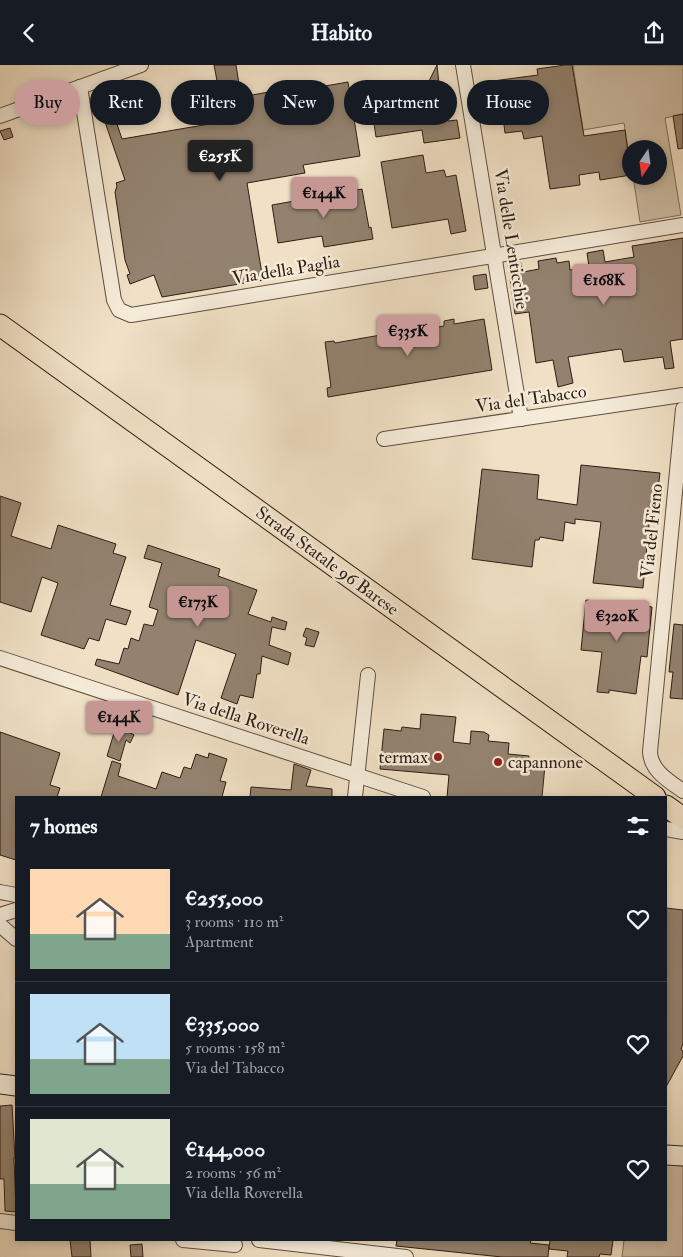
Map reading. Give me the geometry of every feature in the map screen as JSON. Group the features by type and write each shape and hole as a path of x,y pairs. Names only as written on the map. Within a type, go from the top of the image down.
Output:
{"main road":[{"name":"Strada Statale 96 Barese","path":"0,325 650,796"},
{"path":"0,1084 15,1086"},
{"path":"667,1155 683,1157"}],"street":[{"path":"80,87 141,65"},
{"name":"Via delle Lenticchie","path":"463,65 521,419"},
{"name":"Via della Paglia","path":"80,87 114,300 119,310 132,315 495,254 683,225"},
{"path":"0,116 15,111"},
{"name":"Via del Tabacco","path":"384,439 683,395"},
{"name":"Via del Fieno","path":"683,409 650,752 651,762 660,773 683,791"},
{"name":"Via della Roverella","path":"0,659 420,796"},
{"path":"355,796 368,675"},
{"path":"667,829 683,832"},
{"path":"0,892 15,895"},
{"path":"0,915 15,910"},
{"path":"0,925 15,938"},
{"path":"0,1221 15,1223"},
{"path":"190,1241 234,1247"},
{"path":"268,1241 406,1257"}],"shaded area":[{"path":"573,65 683,65 683,114 665,118 681,215 640,222 634,185 668,185 668,140 627,140 624,123 583,130"},
{"path":"667,1164 683,1166 683,1257 622,1257 624,1241 667,1241"}],"building":[{"path":"214,65 236,65 238,80 217,80"},
{"path":"437,65 439,80 430,80"},
{"path":"572,65 584,136 625,130 626,140 622,140 622,176 600,180 599,172 579,175 580,185 550,189 542,136 524,139 522,131 505,133 504,125 549,125 549,80 500,80 538,75 537,69"},
{"path":"344,83 344,125 355,125 360,156 303,165 305,173 247,183 263,280 162,297 154,275 130,284 127,275 130,274 125,260 115,192 116,183 125,180 106,125 117,125 122,139 204,125 254,125 254,95 264,93 264,125 334,125 334,84"},
{"path":"683,114 683,148 678,149 673,116"},
{"path":"457,120 460,138 424,143 422,130 376,137 374,125 457,125"},
{"path":"10,128 13,137 4,140 0,131"},
{"path":"423,155 426,173 444,170 446,177 456,175 466,231 451,234 448,219 392,228 381,162"},
{"path":"362,189 369,228 371,227 373,239 324,247 322,236 278,243 272,205"},
{"path":"683,238 683,339 670,341 674,368 665,369 663,357 624,362 622,350 620,349 568,357 573,383 558,387 553,360 536,363 529,312 515,314 508,265 521,263 523,272 539,269 538,261 556,258 557,263 569,261 570,270 589,267 587,253 603,250 605,262 634,257 632,246"},
{"path":"486,274 488,288 475,290 473,276"},
{"path":"411,318 413,331 444,326 444,321 454,319 454,324 484,319 492,370 328,397 327,388 331,387 325,342 334,341 335,343 398,332 396,321"},
{"path":"581,465 660,473 655,514 650,514 643,588 593,583 601,522 575,519 575,524 565,522 563,541 540,537 539,540 535,540 532,567 472,559 482,469 539,475 537,499 577,505"},
{"path":"0,496 21,503 11,536 51,549 58,525 116,544 113,553 126,557 110,605 131,611 126,625 106,619 99,641 89,638 84,649 41,635 58,583 42,577 31,612 0,602"},
{"path":"148,545 220,569 218,576 257,590 248,614 271,622 272,617 287,622 285,630 272,627 269,645 291,653 288,665 262,656 260,674 257,674 253,698 240,695 237,704 221,698 236,654 196,640 178,695 95,665 97,659 119,664 124,648 128,649 131,638 139,641 144,624 153,626 158,610 149,607 162,563 144,558"},
{"path":"586,600 652,607 647,657 641,656 636,694 609,690 609,693 597,692 602,652 581,650"},
{"path":"674,624 683,625 683,699 670,698 673,672 669,672"},
{"path":"306,628 319,632 314,647 305,645 307,638 303,636"},
{"path":"421,714 456,717 453,742 470,744 471,731 484,732 489,735 488,741 509,743 508,754 529,756 528,762 545,765 542,796 447,796 449,775 380,769 384,729 401,731 402,727 420,729"},
{"path":"109,726 134,735 130,743 126,740 120,761 107,756 114,733 108,729"},
{"path":"0,732 60,753 50,785 60,788 57,796 15,796 15,860 0,855"},
{"path":"209,753 227,759 220,781 226,782 222,796 101,796 112,761 121,764 118,776 156,789 162,772 180,778 184,767 191,769 196,754 208,758"},
{"path":"294,764 311,770 306,786 332,789 332,796 250,796 251,787 291,790"},
{"path":"667,908 683,910 683,1043 681,1050 683,1051 683,1056 667,1085"},
{"path":"12,1105 15,1158 15,1212 5,1211 4,1179 0,1179 0,1106"},
{"path":"70,1241 90,1241 91,1257 72,1257"},
{"path":"397,1241 531,1241 530,1243 549,1245 548,1257 502,1257 396,1246"},
{"path":"550,1241 613,1241 611,1255 600,1254 599,1257 567,1257 568,1251 549,1249"},
{"path":"142,1244 143,1257 131,1257 130,1245"}],"place":[{"name":"termax","path":"438,757"},
{"name":"capannone","path":"498,762"}]}
